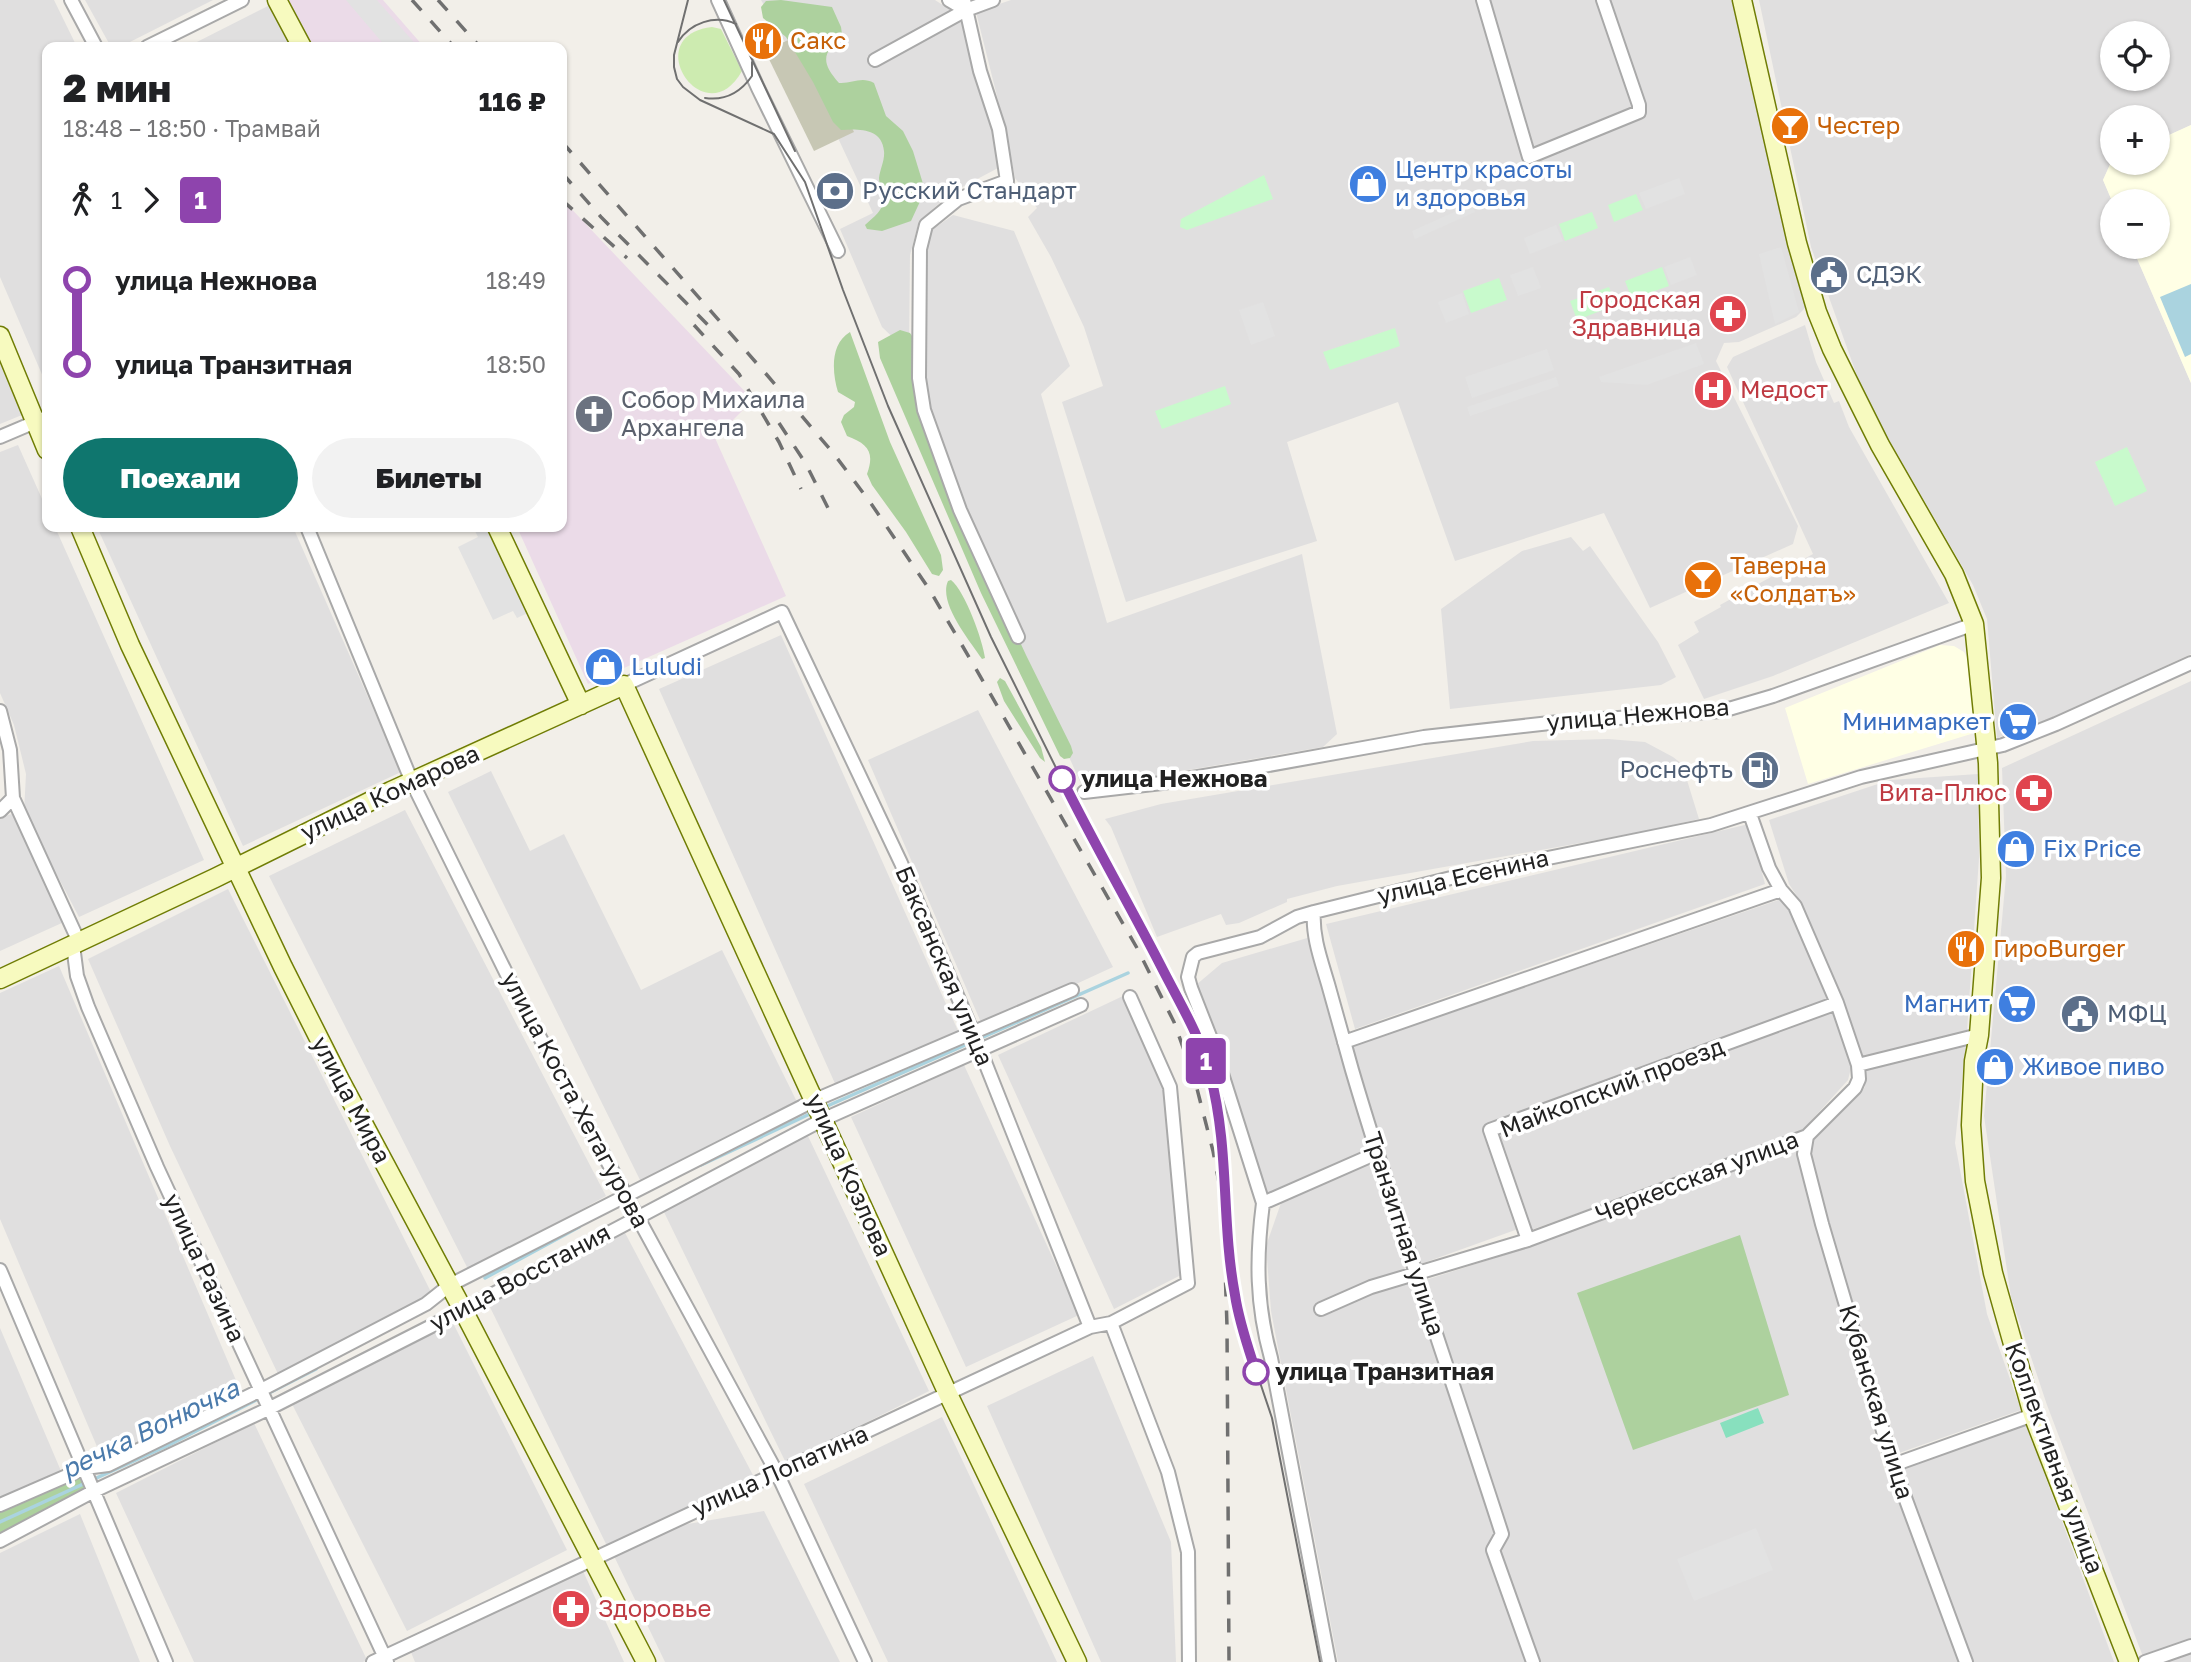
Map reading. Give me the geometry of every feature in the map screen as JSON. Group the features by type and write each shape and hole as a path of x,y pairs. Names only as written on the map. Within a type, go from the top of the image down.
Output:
{"street":[{"path":"71,0 93,42"},
{"path":"157,42 243,0"},
{"path":"277,0 299,42"},
{"path":"718,0 838,251"},
{"path":"949,0 965,5"},
{"path":"875,60 965,5 993,0"},
{"path":"1483,0 1529,157 1639,112 1639,105 1603,0"},
{"name":"Коллективная улица","path":"1742,0 1797,243 1817,312 1832,349 1880,445 1954,574 1974,624 1987,749 1992,878 1979,1035 1974,1061 1971,1125 1975,1181 1993,1273 2034,1415 2129,1662"},
{"path":"965,5 980,71 999,128 1007,181 958,199 926,225 920,249 919,367 924,410 960,510 1018,637"},
{"path":"0,336 41,419 0,437"},
{"name":"улица Мира","path":"82,532 130,645 234,868 341,1082 646,1662"},
{"name":"улица Коста Хетагурова","path":"309,532 412,782 520,1001 777,1473 865,1662"},
{"path":"500,532 581,705"},
{"name":"улица Комарова","path":"0,979 412,782 782,612"},
{"name":"Баксанская улица","path":"782,612 901,863 980,1048 1090,1326"},
{"name":"улица Нежнова","path":"1084,792 1239,770 1424,737 1559,722 1722,710 1773,696 1974,624"},
{"path":"1979,1035 1857,1065 1837,1003 1796,906 1781,890 1769,868 1750,814 1861,777 2021,739 2191,663"},
{"name":"улица Козлова","path":"624,685 948,1394 1077,1662"},
{"name":"улица Разина","path":"0,712 10,750 13,798 76,944 77,976 88,1007 157,1167 265,1398 382,1660"},
{"path":"0,811 13,798"},
{"name":"улица Есенина","path":"1263,1203 1211,1039 1191,988 1188,977 1193,957 1199,953 1260,937 1297,917 1314,912 1459,876 1712,825 1750,814"},
{"path":"1344,1042 1781,890"},
{"name":"Транзитная улица","path":"1314,912 1313,926 1317,943 1377,1153 1502,1534 1493,1550 1534,1662"},
{"name":"улица Восстания","path":"0,1541 108,1465 265,1398 426,1304 450,1285 626,1196 819,1109 973,1032 1072,990"},
{"name":"улица Лопатина","path":"382,1660 1090,1326 1111,1323 1188,1283 1170,1087 1130,997"},
{"name":"Майкопский проезд","path":"1528,1240 1490,1130 1837,1003"},
{"name":"улица Восстания","path":"0,1506 89,1479 463,1310 819,1109 980,1048 1081,1005"},
{"name":"Черкесская улица","path":"1321,1309 1371,1287 1528,1240 1807,1136 1855,1088 1859,1079 1857,1065"},
{"name":"Кубанская улица","path":"1807,1136 1804,1154 1822,1224 1893,1465 1966,1662"},
{"path":"1329,1662 1271,1358 1262,1325 1257,1247 1263,1203 1377,1153"},
{"path":"0,1270 166,1662"},
{"path":"1111,1323 1168,1472 1188,1552 1189,1662"},
{"path":"1893,1465 2034,1415"},
{"path":"2145,1662 2191,1646"}],"shaded area":[{"path":"0,0 54,0 75,42 42,42 42,374 0,277"},
{"path":"85,0 213,0 130,42 108,42"},
{"path":"283,0 383,0 420,42 305,42"},
{"path":"346,0 377,0 414,42 382,42"},
{"path":"761,0 935,0 952,11 867,57 872,68 963,18 996,130 998,168 951,193 919,221 910,255 909,353 882,327 840,229 873,213 831,123"},
{"path":"1011,0 1736,0 1807,306 1796,317 1739,342 1724,343 1716,361 1798,526 1793,544 1650,608 1604,513 1455,561 1398,402 1287,442 1317,541 1126,602 1062,402 1103,386 1084,327 1051,257 1028,217 1037,208 1015,178 976,12"},
{"path":"1759,0 2191,0 2191,125 2170,135 2170,105 2100,105 2100,175 2105,175 2103,180 2107,189 2100,189 2100,259 2137,259 2191,383 2191,654 2052,718 1997,738 1987,619 1973,585 1865,398 1811,247"},
{"path":"270,5 291,42 197,42"},
{"path":"805,32 854,132 814,151 765,51"},
{"path":"2191,125 2191,383 2137,259 2170,259 2170,189 2107,189 2103,180 2105,175 2170,175 2170,135"},
{"path":"1679,178 1685,194 1646,209 1639,193"},
{"path":"567,204 753,400 715,438 786,596 588,684 519,532 567,532"},
{"path":"1472,204 1475,212 1415,239 1412,231"},
{"path":"953,215 1014,231 1070,366 1041,394 1107,623 1302,554 1337,734 1323,747 1083,788 959,513 921,416 925,235"},
{"path":"1556,225 1563,241 1530,254 1524,238"},
{"path":"1781,247 1799,312 1775,324 1759,254"},
{"path":"1690,257 1697,275 1671,285 1664,267"},
{"path":"1533,267 1541,288 1518,296 1510,275"},
{"path":"1462,293 1469,314 1446,323 1438,302"},
{"path":"1263,302 1275,336 1251,345 1239,310"},
{"path":"1805,325 1816,362 1834,403 1839,401 1849,427 1949,603 1773,676 1704,699 1678,645 1699,632 1694,622 1813,554 1727,367 1733,357"},
{"path":"1696,343 1704,364 1647,385 1601,382 1599,377"},
{"path":"1547,349 1554,370 1472,398 1465,377"},
{"path":"0,364 22,415 0,424"},
{"path":"1556,377 1559,386 1470,416 1467,407"},
{"path":"18,445 42,499 42,532 57,532 204,860 79,917 24,812 26,774 14,725 0,693 0,452"},
{"path":"99,532 295,532 401,772 243,846"},
{"path":"476,532 494,532 532,611 517,618 513,611 493,620 458,547 478,537"},
{"path":"1571,537 1583,551 1590,546 1658,642 1676,677 1661,685 1450,709 1441,609 1522,551"},
{"path":"781,635 959,1033 837,1088 659,689"},
{"path":"1940,645 1954,646 1964,652 1969,661 1976,727 1971,734 1808,784 1785,708"},
{"path":"2191,681 2191,1662 2145,1662 2047,1405 2011,1297 1984,1116 2006,876 2002,768"},
{"path":"978,710 1113,967 983,1027 868,760"},
{"path":"1608,739 1645,742 1682,764 1699,819 1642,832 1337,886 1287,899 1287,902 1239,923 1226,925 1221,914 1157,937 1111,827 1105,819 1161,804 1533,741"},
{"path":"491,771 530,851 564,834 641,990 722,950 799,1106 642,1184 448,792"},
{"path":"1978,774 1979,858 1967,1031 1860,1058 1842,1003 1802,904 1789,884 1769,820 1890,780"},
{"path":"405,810 606,1196 469,1271 269,876"},
{"path":"12,814 64,922 0,951 0,817"},
{"path":"1749,824 1765,884 1355,1029 1326,924"},
{"path":"228,889 433,1296 278,1374 170,1146 88,959"},
{"path":"1784,898 1829,1000 1482,1128 1518,1229 1415,1266 1351,1047"},
{"path":"1314,936 1370,1152 1268,1193 1264,1190 1196,985 1222,963"},
{"path":"59,966 244,1399 104,1463 0,1219 0,993"},
{"path":"1123,996 1166,1093 1185,1273 1114,1309 998,1055"},
{"path":"1834,1010 1851,1068 1848,1080 1800,1133 1531,1230 1495,1133"},
{"path":"1966,1044 1955,1143 1987,1314 2021,1410 1899,1453 1825,1217 1808,1149 1812,1139 1865,1087 1862,1071"},
{"path":"964,1065 1079,1315 966,1367 851,1117"},
{"path":"807,1134 929,1391 786,1463 663,1210"},
{"path":"1798,1146 1885,1472 2026,1424 2114,1662 1338,1662 1271,1311 1266,1246 1281,1203 1371,1161 1410,1285 1535,1245"},
{"path":"623,1229 754,1477 608,1548 487,1301"},
{"path":"452,1321 567,1550 407,1631 291,1402"},
{"path":"0,1328 64,1478 0,1505"},
{"path":"1093,1356 1171,1542 1176,1662 1101,1662 987,1406"},
{"path":"942,1417 1057,1662 888,1662 804,1484"},
{"path":"254,1423 367,1660 363,1662 194,1662 116,1493"},
{"path":"764,1511 840,1662 665,1662 614,1556 670,1527"},
{"path":"80,1514 140,1662 0,1662 0,1553"},
{"path":"1756,1528 1773,1570 1694,1601 1677,1559"},
{"path":"583,1571 624,1662 415,1662 410,1650"}],"green space":[{"path":"781,0 832,7 842,34 828,52 826,58 829,69 839,83 865,80 874,83 886,116 903,131 913,151 924,187 911,221 882,231 867,229 865,225 879,212 883,204 879,178 884,154 882,143 874,134 862,130 841,130 833,122 786,37 763,18 761,7 766,1"},
{"path":"712,27 721,29 742,71 727,88 711,93 696,88 685,77 679,62 680,47 690,34"},
{"path":"1264,175 1273,199 1187,230 1180,227 1181,219"},
{"path":"1636,194 1643,210 1614,222 1608,205"},
{"path":"1592,212 1598,228 1565,241 1559,224"},
{"path":"1662,267 1669,286 1632,299 1625,281"},
{"path":"1499,278 1507,300 1471,313 1463,291"},
{"path":"1609,287 1616,305 1577,320 1570,301"},
{"path":"1395,328 1400,346 1330,370 1323,352"},
{"path":"900,330 912,336 918,405 948,488 1071,746 1073,753 1070,758 1064,759 1060,756 981,593 880,358 878,342"},
{"path":"850,332 890,442 941,555 943,570 939,576 932,574 872,485 867,474 870,460 868,450 860,442 847,436 841,422 855,402 838,392 834,359 843,337"},
{"path":"1225,386 1231,404 1162,429 1155,411"},
{"path":"2127,447 2147,491 2115,506 2095,462"},
{"path":"951,580 962,594 981,640 985,658 982,659 951,611 946,590 948,581"},
{"path":"1000,678 1005,681 1041,747 1045,762 1004,701 997,682"},
{"path":"1740,1235 1789,1395 1633,1450 1577,1293"},
{"path":"1758,1408 1764,1423 1726,1438 1720,1423"},
{"path":"80,1478 86,1490 0,1535 0,1512"}],"water":[{"path":"2191,284 2191,354 2185,357 2160,297"}],"waterway":[{"path":"825,1107 1128,973"},
{"path":"701,1165 814,1112"},
{"path":"485,1278 579,1227"},
{"name":"речка Вонючка","path":"267,1394 316,1369"},
{"name":"речка Вонючка","path":"0,1522 169,1445 260,1398"}],"tram line":[{"path":"688,0 674,55 677,79 700,100 774,134 805,182 888,406 991,637 1070,796 1199,1039 1220,1112 1234,1294 1241,1326 1272,1418 1320,1662"},
{"path":"724,0 795,151"},
{"path":"678,42 689,30 704,22 720,20 736,24"},
{"path":"705,98 725,97 737,91 752,76 752,62"},
{"name":"1","path":"1062,779 1199,1039 1209,1069 1220,1112 1234,1294 1256,1372"}],"railway":[{"path":"412,0 450,42"},
{"path":"438,0 476,42"},
{"path":"567,148 767,375 834,454 870,502 929,589 976,669 1137,948 1174,1022 1195,1081 1220,1188 1227,1326 1229,1662"},
{"path":"567,179 601,217 712,329"},
{"path":"567,204 627,258"},
{"path":"694,325 739,374 779,442 801,489"},
{"path":"779,423 806,464 834,520"}],"place":[{"name":"Сакс","path":"763,41"},
{"name":"Честер","path":"1790,126"},
{"name":"Центр красоты и здоровья","path":"1368,184"},
{"name":"Русский Стандарт","path":"835,191"},
{"name":"СДЭК","path":"1829,275"},
{"name":"Городская Здравница","path":"1728,314"},
{"name":"Медост","path":"1713,390"},
{"name":"Собор Михаила Архангела","path":"594,414"},
{"name":"Таверна «Солдатъ»","path":"1703,580"},
{"name":"Luludi","path":"604,667"},
{"name":"Минимаркет","path":"2018,722"},
{"name":"Роснефть","path":"1760,770"},
{"name":"улица Нежнова","path":"1062,779"},
{"name":"Вита-Плюс","path":"2034,793"},
{"name":"Fix Price","path":"2016,849"},
{"name":"ГироBurger","path":"1966,949"},
{"name":"Магнит","path":"2017,1004"},
{"name":"МФЦ","path":"2080,1014"},
{"name":"Живое пиво","path":"1995,1067"},
{"name":"улица Транзитная","path":"1256,1372"},
{"name":"Здоровье","path":"571,1609"}]}
